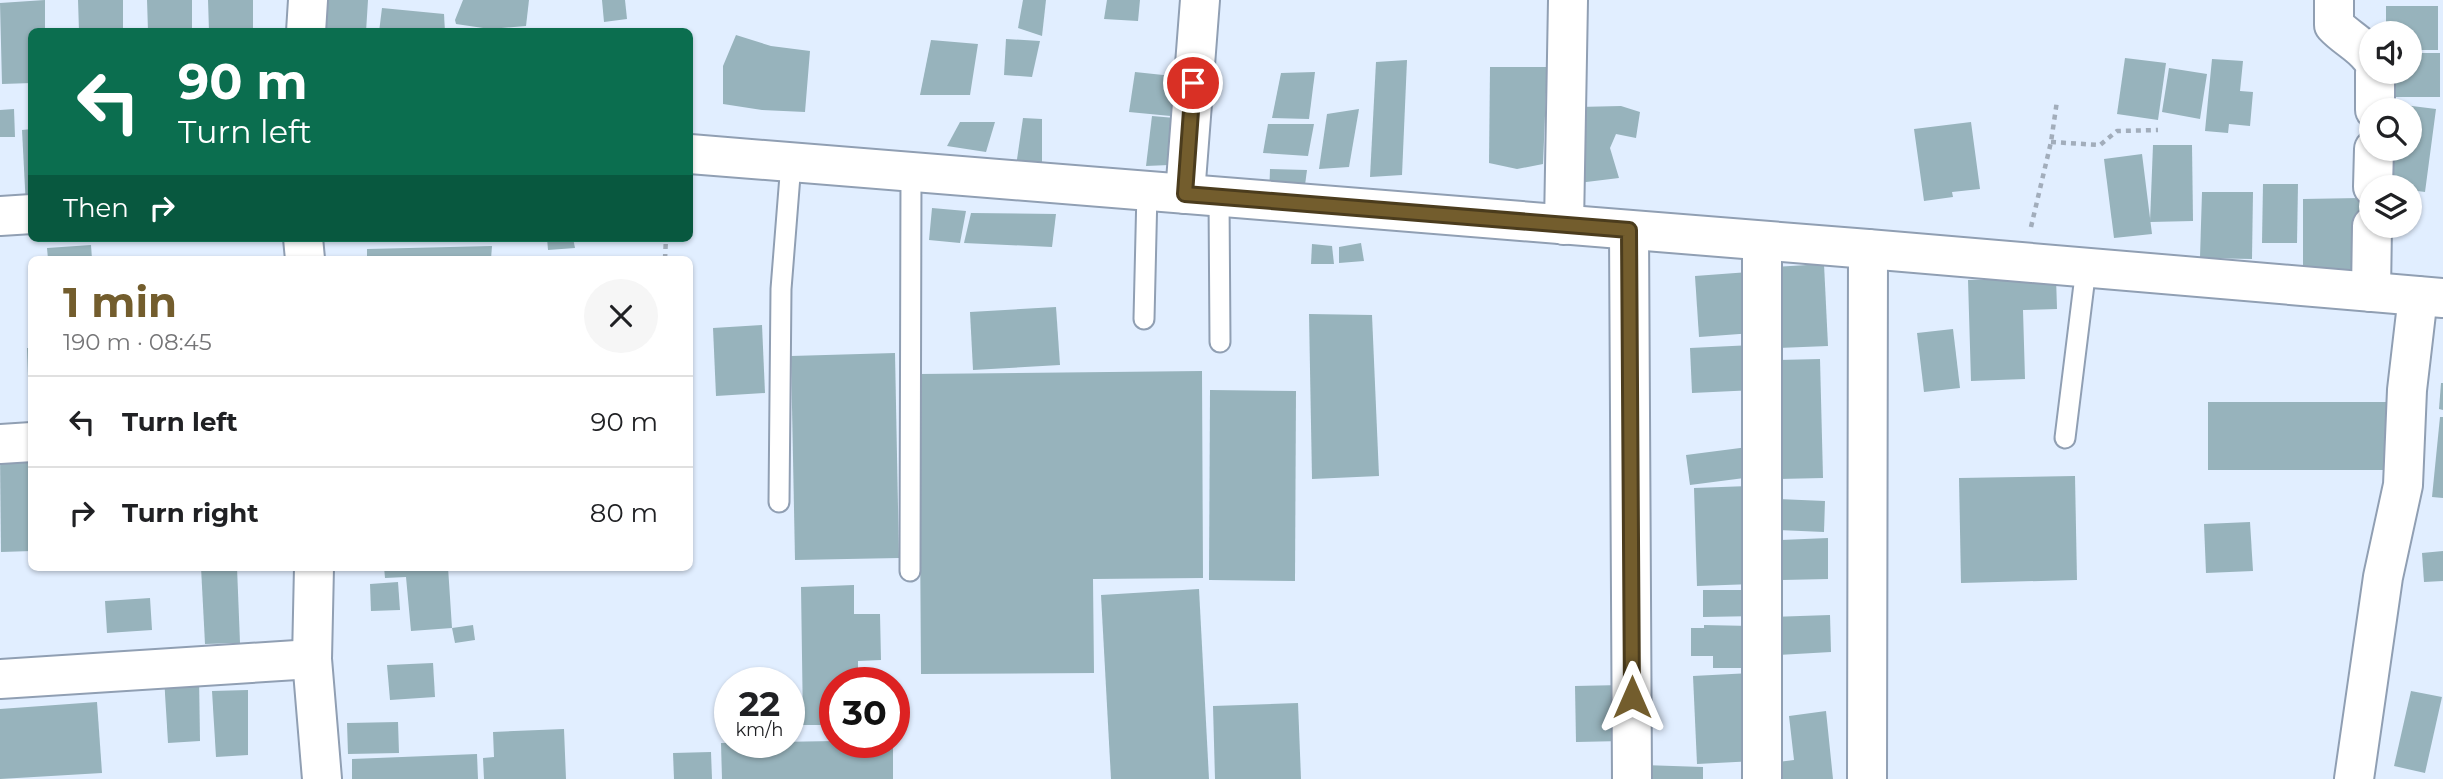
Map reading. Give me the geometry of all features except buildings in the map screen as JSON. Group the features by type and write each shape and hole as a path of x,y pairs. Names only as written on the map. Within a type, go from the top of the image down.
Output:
{"street":[{"path":"306,28 308,0"},
{"path":"1200,0 1202,195"},
{"path":"1564,225 1568,0"},
{"path":"2334,0 2334,25 2345,37 2359,44"},
{"path":"693,154 2430,297 2407,390 2403,485 2383,577 2354,779"},
{"path":"0,216 28,215"},
{"path":"1629,230 1632,779"},
{"path":"2371,292 2372,238"},
{"path":"1762,241 1762,779"},
{"path":"1867,779 1868,249"},
{"path":"0,444 28,442"},
{"path":"314,571 312,659 322,779"},
{"path":"0,679 312,659"}],"lane":[{"path":"779,502 781,289 791,163"},
{"path":"910,571 911,172"},
{"path":"1144,319 1147,191"},
{"path":"1202,195 1220,342"},
{"path":"2065,438 2086,268"}],"path":[{"path":"2024,262 2051,142 2057,101"},
{"path":"2051,142 2095,145 2105,143 2117,131 2158,130"}],"route":[{"path":"1193,83 1185,194 1629,230 1632,697"}]}
